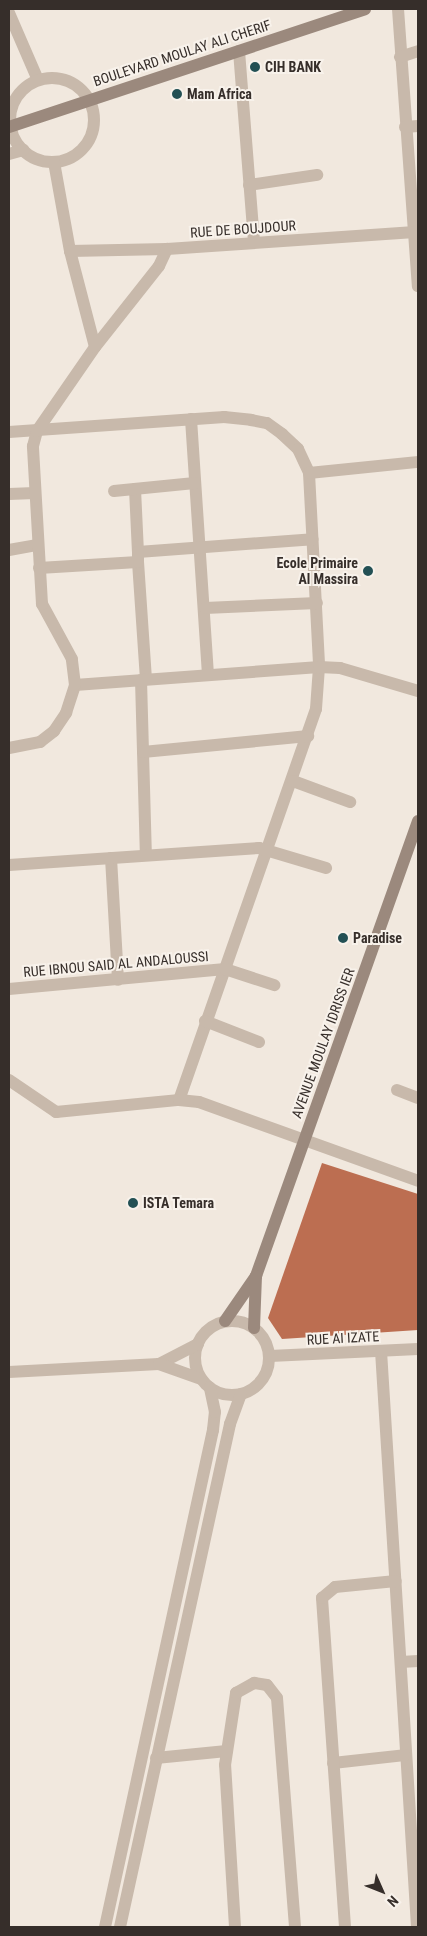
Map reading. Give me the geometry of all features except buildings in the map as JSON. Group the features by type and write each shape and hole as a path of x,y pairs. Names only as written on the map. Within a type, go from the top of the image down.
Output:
{"main road":[{"name":"BOULEVARD MOULAY ALI CHERIF","path":"10,127 239,51 352,11 366,9"},
{"name":"AVENUE MOULAY IDRISS IER","path":"256,1276 418,821"},
{"path":"225,1321 256,1276"},
{"path":"254,1328 256,1276"}],"street":[{"path":"398,9 405,127 416,232 418,286"},
{"path":"9,13 14,37 38,80"},
{"path":"239,51 254,242"},
{"path":"400,57 418,51"},
{"path":"67,79 80,87 90,100 95,125 91,138 72,157 54,162 34,158 23,150 10,127 16,98 38,80 67,79"},
{"path":"405,127 418,126"},
{"path":"9,154 23,150"},
{"path":"54,162 70,251 95,347"},
{"path":"249,185 317,175"},
{"name":"RUE DE BOUJDOUR","path":"70,251 167,249 416,232"},
{"path":"9,748 40,742 54,731 66,713 75,685 72,659 44,611 39,568 33,446 37,430 95,347 159,266 167,249"},
{"path":"9,432 224,417 267,423 298,449 309,473 320,667 316,709 269,850 205,1022 179,1100"},
{"path":"191,419 208,674"},
{"path":"309,473 418,462"},
{"path":"114,491 195,483"},
{"path":"135,489 143,680 146,855"},
{"path":"9,494 35,493"},
{"path":"39,568 138,557 199,546 313,540"},
{"path":"9,550 38,545"},
{"path":"205,608 316,603"},
{"path":"75,685 320,667 340,668 418,691"},
{"path":"143,752 308,736"},
{"path":"293,781 350,802"},
{"path":"9,865 146,855 269,850 326,868"},
{"path":"111,858 118,980"},
{"path":"226,969 274,985"},
{"name":"RUE IBNOU SAID AL ANDALOUSSI","path":"9,989 226,969"},
{"path":"205,1022 259,1042"},
{"path":"9,1080 56,1112 179,1100 198,1102 418,1181"},
{"path":"397,1090 418,1098"},
{"path":"104,1927 213,1430 215,1412 205,1384 196,1367 198,1344 204,1333 225,1321 254,1328 262,1336 270,1356 262,1381 242,1394 220,1394 205,1384 159,1364"},
{"path":"9,1372 159,1364 198,1344"},
{"name":"RUE AI IZATE","path":"270,1356 418,1349"},
{"path":"381,1351 401,1662 410,1760 417,1927"},
{"path":"120,1927 230,1424 242,1394"},
{"path":"344,1927 322,1598 334,1587 396,1581"},
{"path":"401,1662 418,1661"},
{"path":"235,1927 224,1774 236,1693 246,1685 267,1685 277,1698 295,1927"},
{"path":"156,1758 227,1752"},
{"path":"333,1763 410,1760"}],"place":[{"name":"CIH BANK","path":"255,67"},
{"name":"Mam Africa","path":"177,94"},
{"name":"Ecole Primaire Al Massira","path":"368,571"},
{"name":"Paradise","path":"343,938"},
{"name":"ISTA Temara","path":"133,1203"}]}
